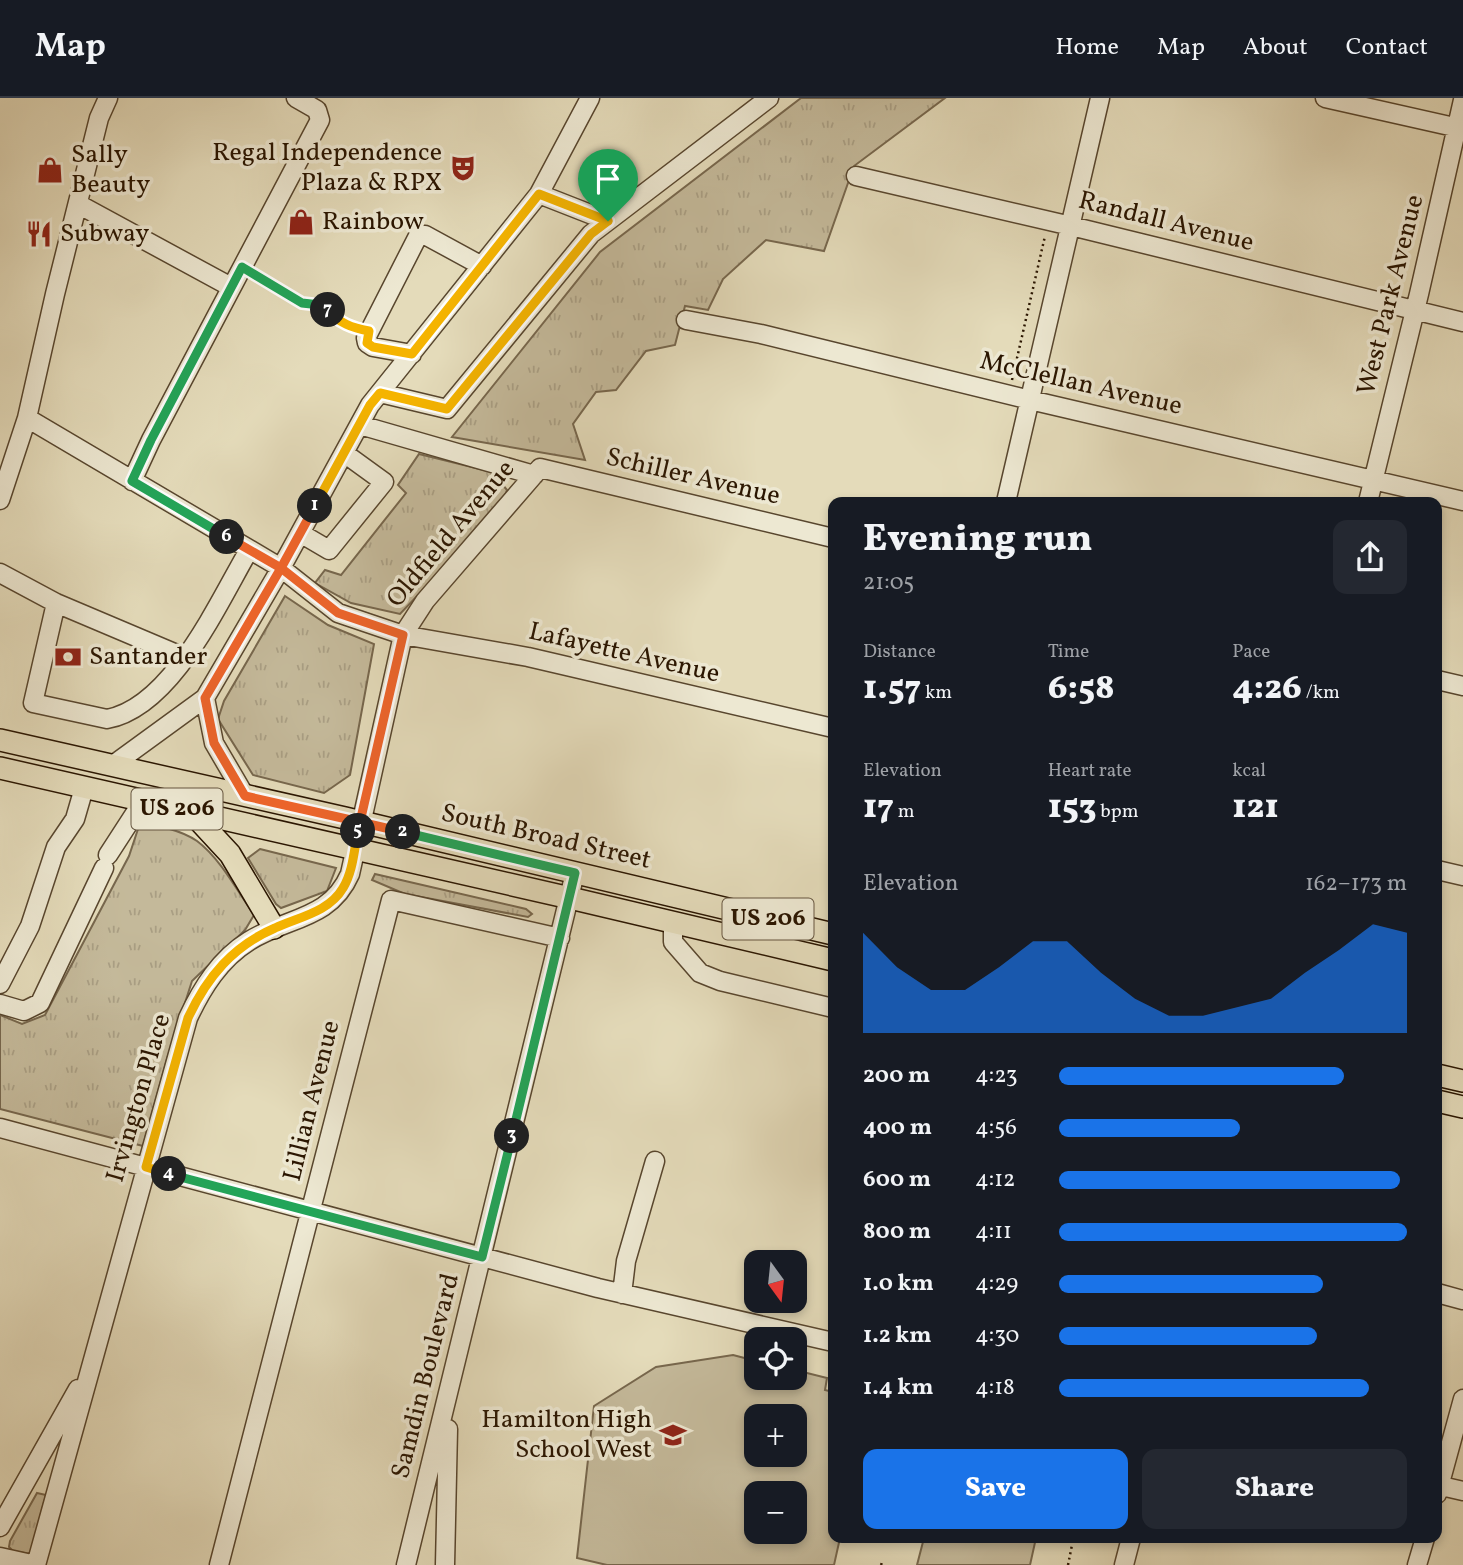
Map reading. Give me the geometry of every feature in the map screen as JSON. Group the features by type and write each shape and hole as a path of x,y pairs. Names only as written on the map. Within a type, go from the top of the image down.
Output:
{"main road":[{"name":"South Broad Street","path":"0,740 828,933"},
{"name":"South Broad Street","path":"0,768 828,959"},
{"path":"191,813 230,853 274,928"},
{"path":"1442,1075 1463,1081"},
{"path":"1442,1102 1463,1107"}],"street":[{"path":"0,500 5,472 27,418 99,118 108,98"},
{"path":"132,481 320,120 317,110 296,98"},
{"path":"113,765 205,698 281,568 359,425 380,393 539,194 590,98"},
{"path":"380,393 447,409 591,234 769,98"},
{"path":"1007,497 1100,98"},
{"path":"1325,98 1460,128"},
{"name":"West Park Avenue","path":"1369,497 1460,128 1463,100"},
{"name":"Randall Avenue","path":"856,176 1463,322"},
{"path":"539,194 608,221"},
{"path":"78,204 232,287"},
{"path":"412,354 373,347 367,343 369,331 418,236 425,236 482,266"},
{"name":"McClellan Avenue","path":"686,320 761,334 1463,501"},
{"name":"Lafayette Avenue","path":"27,418 281,568 338,613 403,635 528,657 828,728"},
{"name":"Schiller Avenue","path":"359,425 537,472 828,537"},
{"path":"300,533 328,550 384,482 344,453"},
{"name":"Oldfield Avenue","path":"403,635 425,601 537,472"},
{"path":"56,603 33,702 107,719 118,717 141,704 162,686 186,658 249,550"},
{"path":"0,573 56,603 186,658"},
{"name":"Irvington Place","path":"36,1565 188,1018 198,995 229,957 248,942 274,928 322,909 344,888 350,874 403,635"},
{"path":"1442,681 1463,687"},
{"path":"205,698 214,743 245,796"},
{"path":"0,984 30,926 56,847 75,819 84,788"},
{"path":"0,1004 24,1011 40,1003 106,862 143,801"},
{"path":"1442,871 1463,876"},
{"name":"Samdin Boulevard","path":"407,1565 575,873"},
{"name":"Lillian Avenue","path":"219,1565 391,900 560,937"},
{"path":"673,923 673,942 700,973 720,981 828,1007"},
{"path":"0,1128 622,1294 828,1341"},
{"path":"622,1294 626,1261 655,1161"},
{"path":"1442,1294 1463,1300"},
{"path":"0,1527 91,1365"},
{"path":"445,1565 448,1394"},
{"path":"1442,1474 1463,1399"},
{"path":"1442,1488 1463,1491"},
{"path":"1124,1565 1129,1543"},
{"path":"1417,1565 1424,1543"},
{"path":"0,1557 36,1565"}],"path":[{"path":"1012,381 1045,236"},
{"path":"242,267 302,303 320,305 335,318 355,329 369,331"},
{"path":"1068,1565 1072,1545"},
{"path":"881,1565 883,1560"}],"green space":[{"path":"801,98 945,98 854,166 824,251 766,240 723,279 708,310 685,306 675,345 646,351 616,390 596,392 573,424 585,460 452,437 600,252"},
{"path":"419,454 492,472 507,490 500,509 400,614 351,603 315,583 325,570 341,575 406,493 398,485"},
{"path":"285,596 328,625 374,644 350,775 324,793 253,775 218,719 224,701"},
{"path":"140,823 177,831 197,841 221,866 254,915 245,930 192,981 143,1146 0,1109 0,1015 22,1024 45,1015 129,856"},
{"path":"260,849 336,868 327,891 281,908 248,858"},
{"path":"375,874 526,909 532,914 528,917 405,894 372,880"},
{"name":"Hamilton High School West","path":"733,1355 744,1358 744,1390 807,1390 807,1373 827,1378 828,1543 839,1543 834,1565 607,1565 577,1558 594,1406 656,1367"},
{"path":"37,1493 46,1495 30,1554 13,1551 9,1547 10,1541"},
{"path":"923,1543 1035,1543 1030,1565 917,1565"}],"place":[{"name":"Regal Independence Plaza & RPX","path":"463,168"},
{"name":"Sally Beauty","path":"50,170"},
{"name":"Rainbow","path":"301,222"},
{"name":"Subway","path":"39,234"},
{"name":"Santander","path":"68,657"},
{"name":"Hamilton High School West","path":"673,1435"}],"route":[{"path":"608,221 539,194 412,354 373,347 367,343 366,334 369,331 355,329 335,318 320,305 302,303 242,267 151,440 132,481 281,568 205,698 214,743 245,796 360,822 350,874 344,888 334,900 322,909 274,928 248,942 212,975 198,995 188,1018 146,1167 482,1257 575,873 360,822 403,635 338,613 281,568 370,405 380,393 447,409 591,234 608,221"}]}
